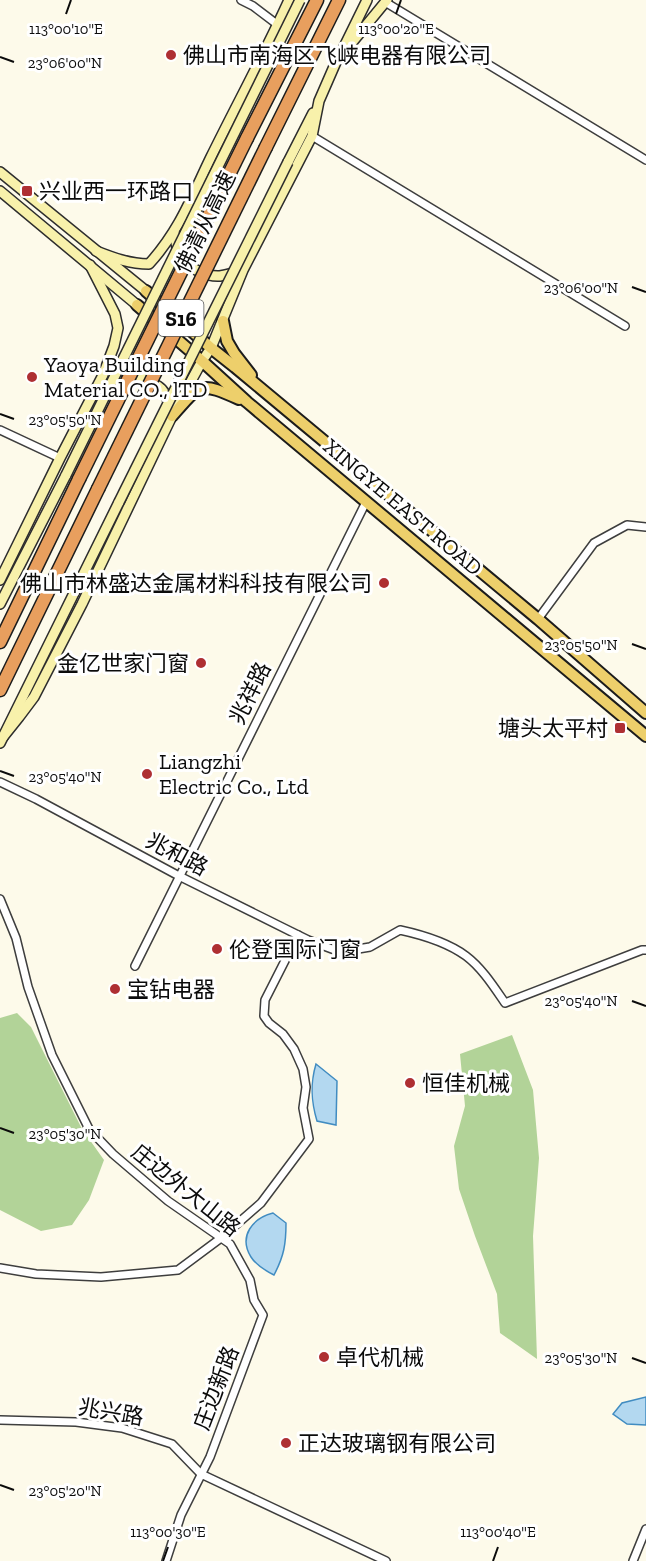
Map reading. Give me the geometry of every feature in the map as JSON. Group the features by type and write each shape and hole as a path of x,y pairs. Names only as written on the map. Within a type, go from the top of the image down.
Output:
{"highway":[{"name":"佛清从高速","path":"0,642 317,0"},
{"name":"佛清从高速","path":"0,690 339,0"}],"main road":[{"path":"96,251 124,262 149,264 174,232 191,202 210,158 289,0"},
{"path":"0,604 300,0"},
{"path":"2,740 367,0"},
{"path":"336,62 386,1"},
{"path":"2,740 34,697 82,604 172,416 211,348 243,270 312,136 319,101"},
{"path":"0,172 146,291"},
{"path":"0,191 137,305"},
{"path":"174,232 179,254 190,267 216,276 243,270"},
{"path":"0,580 103,375 114,346 118,328 115,314 90,265"},
{"name":"XINGYE EAST ROAD","path":"146,291 211,348 538,619 646,714"},
{"name":"XINGYE EAST ROAD","path":"137,305 247,402 646,736"},
{"path":"223,321 227,341 234,353 267,394"},
{"path":"103,375 117,370 128,372 158,386 166,394 172,416"},
{"path":"172,416 190,395 200,388 220,390 247,402"}],"street":[{"path":"241,0 278,25"},
{"path":"386,1 646,160"},
{"path":"312,136 625,326"},
{"path":"0,430 60,458"},
{"name":"兆祥路","path":"135,966 366,502"},
{"path":"538,619 594,543 627,525 646,527"},
{"name":"兆和路","path":"0,782 179,876 298,935 340,952 370,947 400,930 432,938 466,956 485,975 505,1004 646,950"},
{"name":"庄边外大山路","path":"0,899 16,938 28,987 52,1055 89,1129 113,1154 168,1201 230,1244 250,1280 254,1300 264,1315"},
{"path":"0,1268 36,1274 101,1277 178,1270 221,1238 261,1203 309,1139 303,1108 306,1087 303,1068 294,1049 283,1034 264,1016 265,1000 298,935"},
{"name":"庄边新路","path":"166,1561 181,1515 210,1457 264,1315"},
{"name":"兆兴路","path":"0,1420 76,1422 122,1428 172,1444 201,1474"},
{"path":"201,1474 386,1561"},
{"path":"633,1561 646,1529"}],"green space":[{"path":"17,1013 31,1027 82,1129 104,1160 89,1200 72,1225 41,1231 0,1210 0,1018"},
{"path":"512,1035 533,1090 539,1158 533,1236 537,1359 500,1333 497,1294 459,1189 454,1146 465,1106 460,1054"}],"water":[{"path":"316,1064 337,1081 336,1125 317,1121 312,1092"},
{"path":"273,1213 286,1223 284,1250 274,1275 261,1268 253,1260 246,1242 247,1235 254,1224 259,1219"},
{"path":"646,1397 646,1425 627,1424 613,1414 622,1403"}],"place":[{"name":"佛山市南海区飞峡电器有限公司","path":"171,55"},
{"name":"兴业西一环路口","path":"27,191"},
{"name":"Yaoya Building Material CO., lTD","path":"32,377"},
{"name":"佛山市林盛达金属材料科技有限公司","path":"384,583"},
{"name":"金亿世家门窗","path":"201,663"},
{"name":"塘头太平村","path":"620,728"},
{"name":"Liangzhi Electric Co., Ltd","path":"147,774"},
{"name":"伦登国际门窗","path":"217,949"},
{"name":"宝钻电器","path":"115,989"},
{"name":"恒佳机械","path":"410,1083"},
{"name":"卓代机械","path":"324,1357"},
{"name":"正达玻璃钢有限公司","path":"286,1443"}]}
